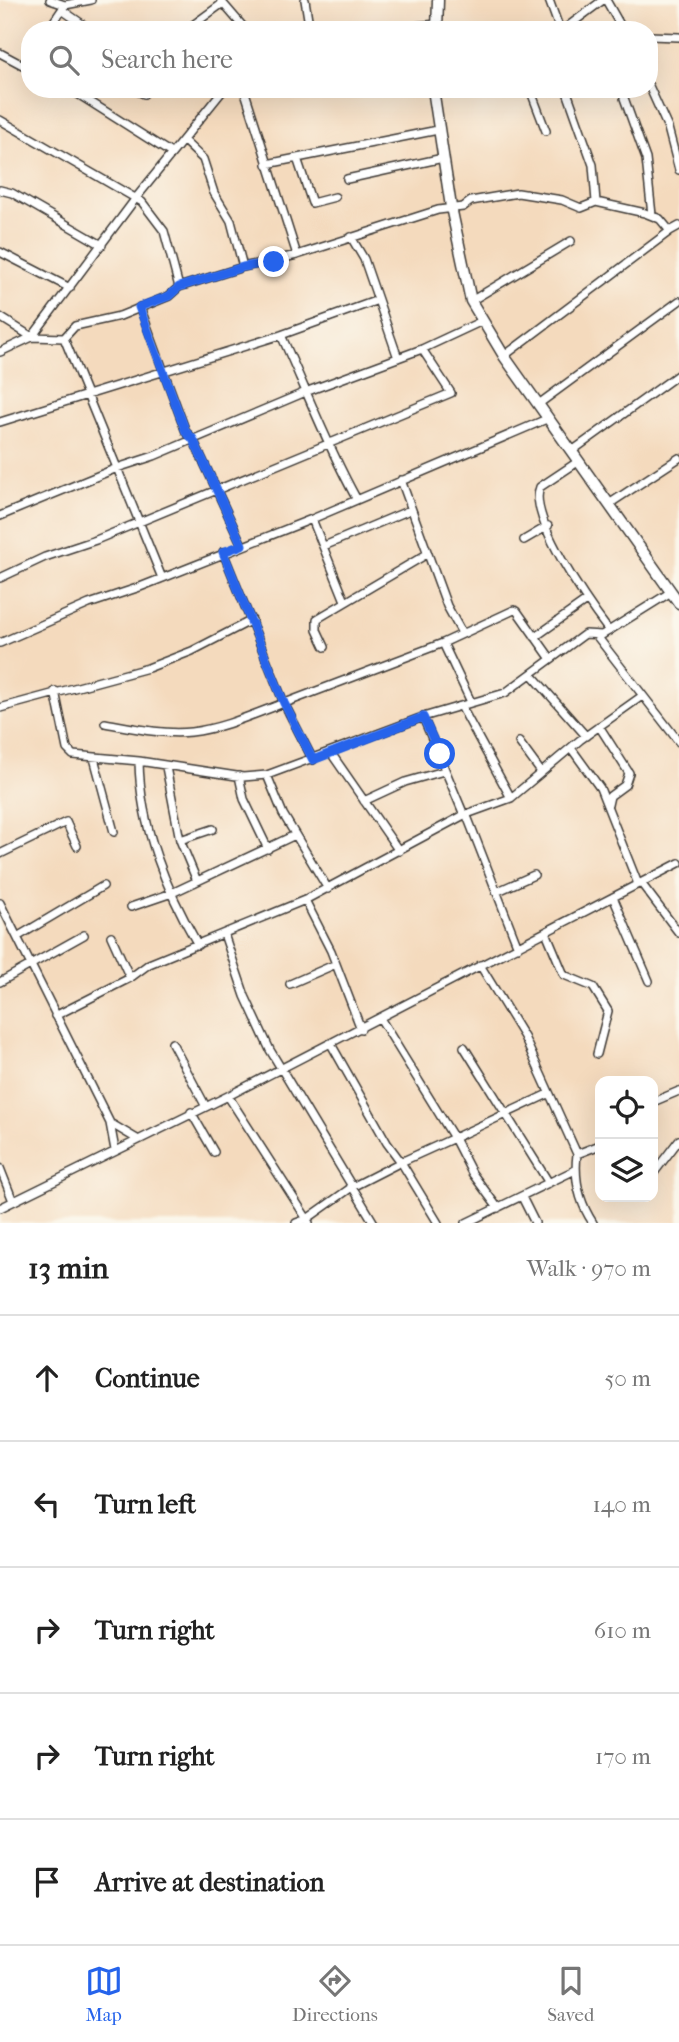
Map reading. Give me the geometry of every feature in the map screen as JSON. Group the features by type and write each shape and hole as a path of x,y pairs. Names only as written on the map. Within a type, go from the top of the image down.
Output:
{"street":[{"path":"50,0 80,21"},
{"path":"54,21 63,8 91,0"},
{"path":"305,0 308,21"},
{"path":"437,21 438,0"},
{"path":"549,0 557,21"},
{"path":"574,21 604,0 617,21"},
{"path":"197,21 222,1 239,21"},
{"path":"658,37 679,37"},
{"path":"0,53 21,64"},
{"path":"85,98 171,153"},
{"path":"32,337 136,198 217,98"},
{"path":"247,98 297,255"},
{"path":"434,98 451,206 471,301 504,356 540,403 679,603"},
{"path":"533,98 546,131"},
{"path":"569,98 593,165 596,202"},
{"path":"624,98 646,159 652,215"},
{"path":"654,98 668,128 679,170"},
{"path":"0,120 136,198 164,231 179,287"},
{"path":"267,164 328,155 438,130"},
{"path":"183,140 203,159 214,193 231,221 243,267"},
{"path":"297,158 311,202 335,197"},
{"path":"347,179 443,158"},
{"path":"0,190 12,193 102,245"},
{"path":"0,352 32,337 64,338 75,326 120,316 169,296 179,287 243,267 355,238 451,206 461,207 471,201 518,193 562,200 581,208 596,202 652,215 660,219 670,231"},
{"path":"504,356 679,226"},
{"path":"355,238 398,358"},
{"path":"471,301 571,241"},
{"path":"0,252 70,288"},
{"path":"0,422 281,335 378,300"},
{"path":"540,403 679,301"},
{"path":"139,307 186,432 193,439 242,545"},
{"path":"0,317 32,337"},
{"path":"0,516 308,390 422,349 482,321"},
{"path":"281,335 293,367 308,390 328,445 356,498"},
{"path":"64,338 162,578"},
{"path":"0,578 45,556 139,522 451,393 422,349"},
{"path":"572,451 679,374"},
{"path":"0,643 89,604 312,519 356,498 550,418"},
{"path":"609,504 679,458"},
{"path":"579,461 538,490 564,568 609,631"},
{"path":"401,480 447,606 462,633"},
{"path":"324,546 410,510"},
{"path":"312,519 345,601"},
{"path":"524,540 548,526"},
{"path":"223,552 284,703 313,760"},
{"path":"325,647 315,623 317,619 427,554"},
{"path":"596,635 609,631 671,592"},
{"path":"535,637 586,601"},
{"path":"105,723 161,732 194,732 238,721 443,643 514,610 551,659"},
{"path":"0,708 148,668 192,651 252,620"},
{"path":"55,691 68,752 94,758 139,761 239,776 267,775 423,717 500,696 590,632 596,635 679,742"},
{"path":"443,643 471,702"},
{"path":"532,675 586,736"},
{"path":"55,1016 130,978 149,964 305,900 465,816 511,798 586,736 642,696"},
{"path":"461,706 511,798"},
{"path":"423,717 518,947"},
{"path":"599,726 629,773 625,785 610,796 608,806"},
{"path":"519,742 541,772"},
{"path":"571,748 600,788 639,884 679,933"},
{"path":"331,753 398,851"},
{"path":"94,758 114,832"},
{"path":"139,761 147,827 172,893 198,945"},
{"path":"166,766 180,840 197,881"},
{"path":"364,801 405,782 444,771"},
{"path":"267,775 295,835 328,889"},
{"path":"239,776 244,799 268,849"},
{"path":"0,853 66,822 76,846"},
{"path":"180,840 213,829"},
{"path":"131,907 172,893 295,835"},
{"path":"0,1208 331,1044 679,863"},
{"path":"496,892 534,875"},
{"path":"17,937 103,886"},
{"path":"613,897 649,981"},
{"path":"305,900 336,964 361,1028"},
{"path":"0,904 3,915 17,937 110,1123 115,1150"},
{"path":"546,932 565,975 593,987 608,1011 597,1054"},
{"path":"224,934 245,996 281,1068 374,1223"},
{"path":"0,982 84,935"},
{"path":"111,936 130,978"},
{"path":"290,984 336,964"},
{"path":"480,965 524,1037 577,1154 575,1170 581,1202 593,1223"},
{"path":"380,1018 454,1138 472,1173 498,1208"},
{"path":"172,1043 205,1105"},
{"path":"331,1044 387,1143 438,1223"},
{"path":"464,1047 550,1183"},
{"path":"658,1100 679,1091"},
{"path":"296,1223 308,1221 352,1187 548,1094"},
{"path":"228,1096 308,1221"},
{"path":"191,1112 214,1152"},
{"path":"110,1123 137,1139"},
{"path":"658,1167 679,1140"},
{"path":"577,1154 595,1147"},
{"path":"0,1168 13,1201"},
{"path":"466,1223 575,1170"},
{"path":"522,1196 535,1223"}],"route":[{"path":"274,262 243,267 179,287 169,296 139,307 186,432 193,439 242,545 223,552 269,660 284,703 313,760 423,717 440,754"}]}
